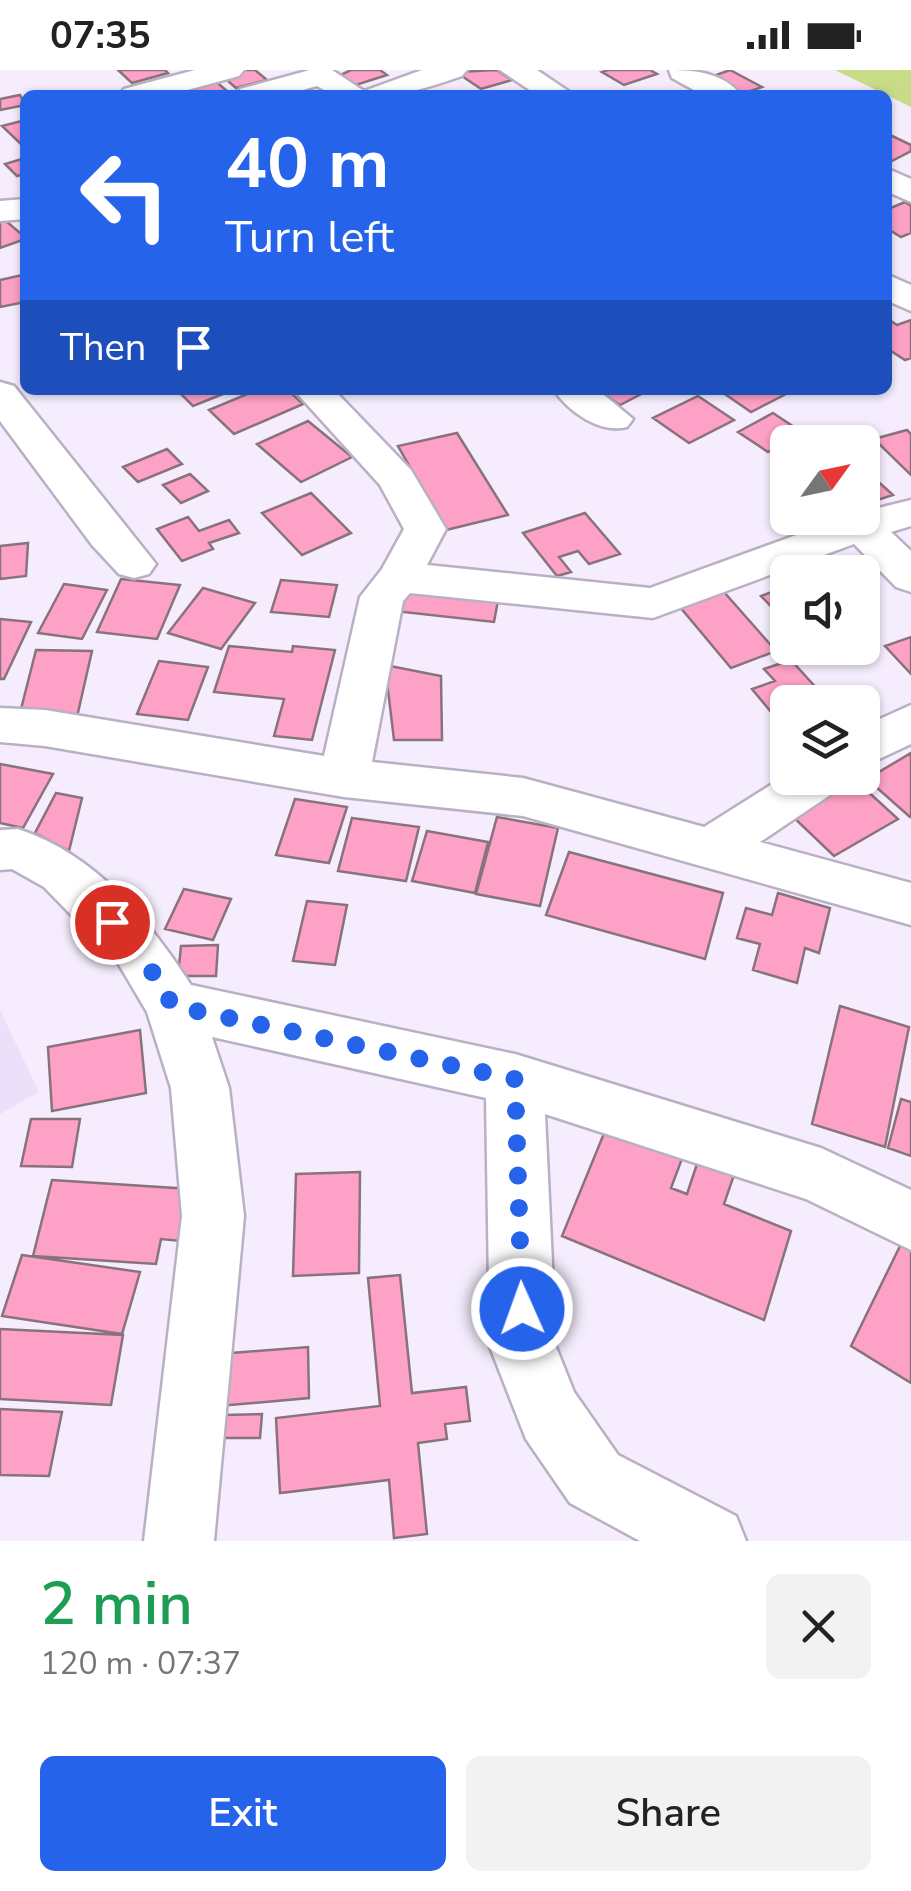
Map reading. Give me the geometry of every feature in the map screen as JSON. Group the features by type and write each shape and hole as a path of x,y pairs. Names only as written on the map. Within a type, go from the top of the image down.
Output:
{"street":[{"path":"153,90 229,70"},
{"path":"391,90 452,70"},
{"path":"515,70 549,90"},
{"path":"682,72 716,90"},
{"path":"266,90 318,73 344,90"},
{"path":"0,394 107,535 134,564"},
{"path":"318,395 397,479 425,529 399,577 382,598 344,778"},
{"path":"580,395 613,419"},
{"path":"880,521 911,513"},
{"path":"399,577 653,602 836,535"},
{"path":"870,535 911,577"},
{"path":"880,739 911,722"},
{"path":"0,725 45,728 344,778 523,796 911,904"},
{"path":"712,848 793,795"},
{"path":"0,850 18,849 62,872 137,947 173,1006 200,1088 213,1216 179,1541"},
{"path":"173,1006 515,1079 821,1176 911,1221"},
{"path":"515,1079 523,1347 550,1415 594,1479 711,1541"}],"shaded area":[{"path":"0,1010 39,1092 0,1114"}],"green space":[{"path":"835,70 911,70 911,107 892,98 892,90 876,90"}],"building":[{"path":"118,70 165,70 168,73 132,83"},
{"path":"255,70 267,80 236,88 220,74"},
{"path":"351,70 380,70 387,75 356,85 341,85 332,79"},
{"path":"497,70 512,80 481,89 456,72"},
{"path":"650,70 657,74 624,85 602,72"},
{"path":"730,70 762,87 730,90 708,78"},
{"path":"207,74 226,90 170,90 165,86"},
{"path":"20,95 20,106 0,110 0,99"},
{"path":"20,121 20,143 2,126"},
{"path":"892,136 911,145 911,151 892,161"},
{"path":"20,160 20,175 17,176 5,164"},
{"path":"905,202 911,206 911,233 901,237 892,231 892,207"},
{"path":"0,216 20,233 20,241 0,248"},
{"path":"20,275 20,303 0,307 0,280"},
{"path":"911,320 911,358 905,360 892,352 892,322 897,325"},
{"path":"182,395 220,395 193,406"},
{"path":"245,395 293,395 303,404 234,434 209,410"},
{"path":"605,395 639,395 620,405"},
{"path":"726,395 784,395 751,412"},
{"path":"698,396 734,420 689,443 653,418"},
{"path":"773,413 791,425 770,425 768,452 738,432"},
{"path":"308,421 352,457 301,482 257,444"},
{"path":"907,430 911,434 911,475 880,445 880,437"},
{"path":"457,433 508,515 446,530 398,446"},
{"path":"167,449 182,464 138,482 123,467"},
{"path":"190,474 208,491 181,503 163,485"},
{"path":"880,483 893,495 880,499"},
{"path":"311,493 351,533 302,555 262,513"},
{"path":"585,513 620,554 589,564 578,551 559,557 571,572 557,576 523,533"},
{"path":"188,517 199,531 229,520 239,533 209,543 213,549 182,561 157,529"},
{"path":"28,543 26,576 0,579 0,546"},
{"path":"121,579 180,585 157,639 97,632"},
{"path":"281,580 337,585 329,617 271,612"},
{"path":"64,584 107,590 82,639 38,633"},
{"path":"401,585 499,595 494,622 394,611"},
{"path":"203,588 255,603 221,649 168,633"},
{"path":"724,592 770,644 770,653 731,668 680,607"},
{"path":"0,619 31,622 4,679 0,679"},
{"path":"911,637 911,674 885,646"},
{"path":"229,646 292,652 293,646 335,650 312,740 274,736 284,699 214,692"},
{"path":"36,650 92,651 77,717 19,717"},
{"path":"159,661 208,667 188,720 137,714"},
{"path":"385,665 441,676 442,740 394,740"},
{"path":"796,665 814,685 770,685 770,711 752,689 775,681 764,669"},
{"path":"911,753 911,817 880,790 880,771"},
{"path":"0,764 53,774 23,828 0,823"},
{"path":"56,793 82,798 69,851 35,833"},
{"path":"822,795 872,795 898,819 834,856 789,813"},
{"path":"295,799 347,807 329,863 276,855"},
{"path":"497,817 558,828 540,906 476,894"},
{"path":"352,818 419,827 406,881 338,871"},
{"path":"427,831 488,842 475,893 412,881"},
{"path":"569,852 723,893 705,959 546,915"},
{"path":"184,889 231,899 213,940 165,929"},
{"path":"778,893 830,908 819,953 805,948 797,983 753,970 760,944 737,938 746,908 772,915"},
{"path":"307,901 347,905 335,965 293,961"},
{"path":"218,945 216,976 178,976 181,946"},
{"path":"840,1006 909,1027 885,1147 812,1124"},
{"path":"140,1030 146,1093 52,1111 48,1047"},
{"path":"901,1099 911,1102 911,1156 888,1148"},
{"path":"31,1119 80,1119 72,1167 21,1166"},
{"path":"607,1126 683,1156 671,1188 687,1194 699,1158 735,1172 724,1204 791,1231 764,1320 562,1236"},
{"path":"360,1172 359,1273 293,1276 296,1174"},
{"path":"52,1180 190,1189 181,1241 161,1239 156,1264 33,1256"},
{"path":"902,1242 911,1247 911,1383 851,1346"},
{"path":"22,1255 140,1272 122,1334 2,1316"},
{"path":"400,1275 412,1393 466,1387 470,1421 445,1424 447,1439 418,1443 427,1534 394,1538 389,1480 280,1493 276,1418 380,1406 368,1278"},
{"path":"0,1329 123,1335 111,1405 0,1399"},
{"path":"308,1347 309,1398 219,1406 219,1354"},
{"path":"0,1409 62,1412 49,1476 0,1475"},
{"path":"262,1414 260,1438 221,1438 224,1415"}],"route":[{"path":"112,922 137,947 173,1006 515,1079 522,1309"}]}
